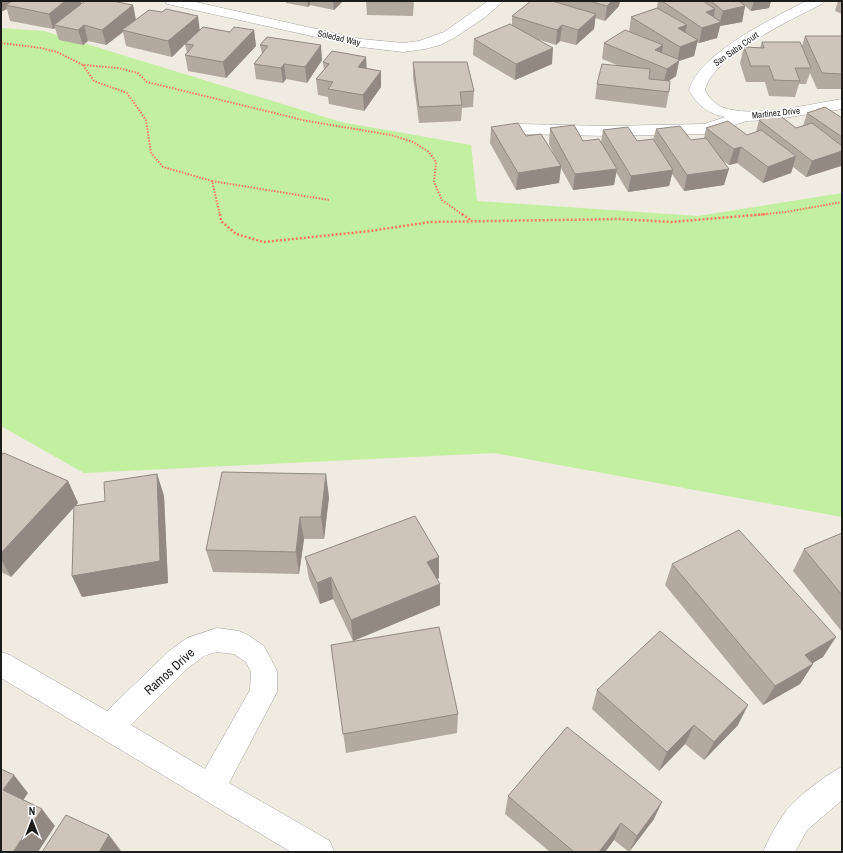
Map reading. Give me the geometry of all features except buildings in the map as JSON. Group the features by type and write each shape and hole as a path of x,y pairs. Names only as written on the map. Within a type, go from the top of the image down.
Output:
{"street":[{"name":"Soledad Way","path":"172,1 361,43 383,47 406,48 442,40 459,30 497,1"},
{"name":"San Saba Court","path":"746,116 724,113 709,106 701,98 697,90 700,81 711,67 736,47 782,19 817,1"},
{"name":"Martinez Drive","path":"519,129 607,131 693,130 716,127 746,116 770,115 842,104"},
{"name":"Ramos Drive","path":"109,728 178,660 196,646 217,640 239,643 255,654 264,671 264,692 210,788"},
{"path":"1,664 320,852"},
{"path":"778,852 797,820 842,781"}],"path":[{"path":"1,43 41,48 57,52 83,65 118,68 138,73 148,82 262,111 353,130 391,135 413,142 429,152 436,162 434,182 442,200 473,222"},
{"path":"83,65 94,81 127,93 146,120 150,153 164,167 212,181 329,200"},
{"path":"212,181 217,197 221,221 236,234 264,242 370,231 430,222 619,219 671,222 786,212 842,202"}],"green space":[{"path":"1,28 44,31 341,122 471,145 477,201 698,216 842,193 842,517 494,453 84,473 1,426"}]}
